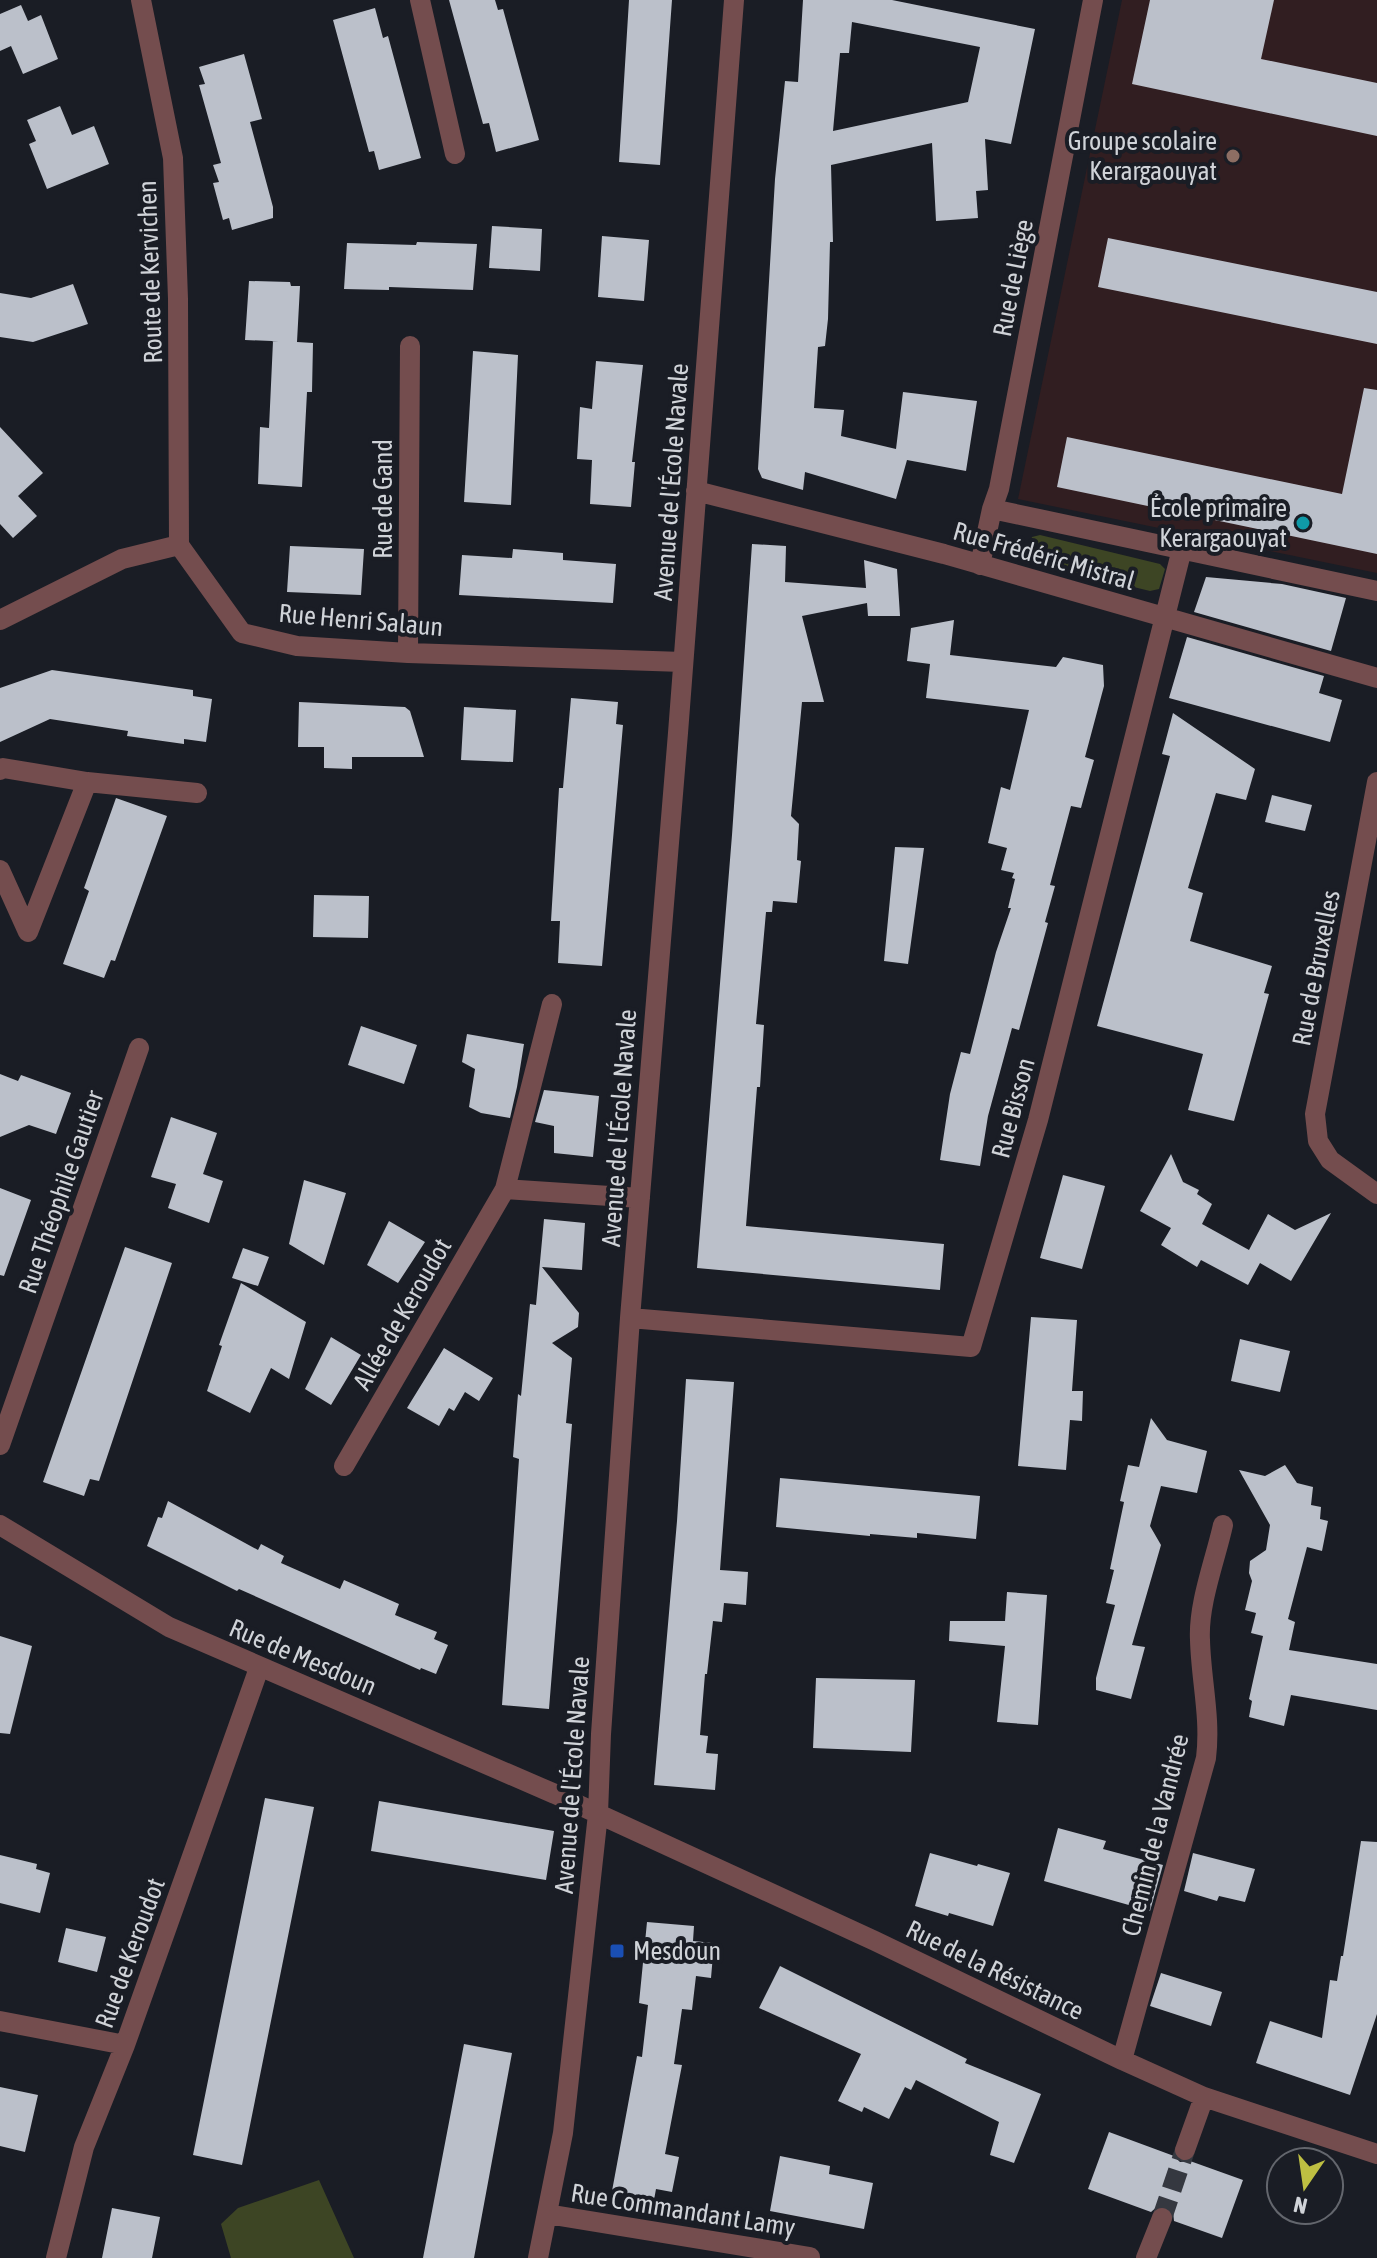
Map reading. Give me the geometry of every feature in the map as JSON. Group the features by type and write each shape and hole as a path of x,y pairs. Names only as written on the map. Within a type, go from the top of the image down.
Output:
{"street":[{"name":"Route de Kervichen","path":"141,0 173,158 178,299 179,545"},
{"path":"420,0 455,154"},
{"name":"Avenue de l'École Navale","path":"538,2258 563,2133 598,1814 630,1318 734,0"},
{"name":"Rue de Liège","path":"980,565 999,489 1093,0"},
{"name":"Rue de Gand","path":"408,653 410,346"},
{"name":"Rue Frédéric Mistral","path":"696,491 980,565 1377,678"},
{"name":"Rue Frédéric Mistral","path":"992,509 1377,591"},
{"path":"0,620 122,559 179,545"},
{"name":"Rue Henri Salaun","path":"179,545 242,633 297,646 683,662"},
{"name":"Rue Bisson","path":"630,1318 971,1347 1038,1120 1182,549"},
{"path":"0,770 197,793"},
{"path":"0,870 28,932 87,782"},
{"name":"Rue de Bruxelles","path":"1377,782 1315,1114 1318,1141 1330,1160 1377,1194"},
{"name":"Allée de Keroudot","path":"344,1466 505,1189 552,1004"},
{"name":"Rue Théophile Gautier","path":"0,1445 139,1048"},
{"path":"505,1189 640,1198"},
{"name":"Rue de Mesdoun","path":"0,1525 169,1627 598,1814"},
{"name":"Chemin de la Vandrée","path":"1122,2060 1206,1758 1209,1736 1199,1639 1201,1617 1223,1525"},
{"name":"Rue de Keroudot","path":"56,2258 84,2147 125,2045 259,1668"},
{"name":"Rue de la Résistance","path":"598,1814 1204,2097 1377,2154"},
{"path":"0,2021 125,2045"},
{"path":"1185,2150 1204,2097"},
{"name":"Rue Commandant Lamy","path":"547,2214 810,2257"},
{"path":"1146,2258 1162,2218"}],"shaded area":[{"name":"Groupe scolaire Kerargaouyat","path":"1122,0 1377,0 1377,573 1018,499"}],"green space":[{"path":"1040,535 1160,564 1165,569 1159,589 1150,591 1064,570 1030,554 1032,537"},
{"path":"319,2180 354,2258 231,2258 221,2224 238,2208"}],"building":[{"path":"449,0 495,0 498,10 503,9 539,140 496,152 489,123 483,124"},
{"path":"629,0 672,0 660,165 619,162"},
{"path":"803,0 892,0 1035,29 1011,144 985,139 988,190 976,191 978,218 936,221 932,143 831,165 833,242 830,242 828,319 825,346 818,347 814,408 844,410 841,436 896,449 903,392 977,401 966,471 907,460 896,499 805,472 803,490 762,478 758,469 775,179 785,81 798,82","holes":["852,22 980,47 968,102 833,131 840,53 849,53"]},
{"path":"1150,0 1274,0 1261,59 1377,83 1377,136 1132,84"},
{"path":"21,5 28,21 41,15 58,59 23,74 11,46 0,51 0,14"},
{"path":"375,8 383,38 388,36 421,158 379,170 374,151 369,152 333,20"},
{"path":"244,54 262,119 250,122 273,207 273,218 232,230 229,218 223,220 213,183 219,182 213,165 221,163 199,85 205,84 199,67"},
{"path":"60,106 72,135 94,126 109,164 47,189 29,144 36,141 27,120"},
{"path":"492,226 542,229 540,271 489,268"},
{"path":"602,236 649,240 644,301 598,297"},
{"path":"1108,238 1377,292 1377,344 1098,287"},
{"path":"417,242 477,244 473,290 344,289 347,243 416,245"},
{"path":"249,281 290,282 291,286 300,286 297,342 313,343 312,392 307,392 302,487 258,484 260,427 269,428 273,341 245,340"},
{"path":"73,284 88,324 33,342 0,337 0,293 31,298"},
{"path":"473,351 518,355 511,505 464,502"},
{"path":"596,361 643,365 632,462 635,462 631,507 590,504 592,460 577,459 580,407 592,409"},
{"name":"École primaire Kerargaouyat","path":"1364,388 1377,390 1377,554 1057,487 1067,437 1342,494"},
{"path":"0,427 43,473 18,496 37,516 13,538 0,524"},
{"path":"752,544 786,546 785,582 866,588 864,560 897,569 900,616 868,616 867,603 802,616 824,702 802,702 791,816 799,824 797,860 801,861 797,903 773,901 772,912 766,912 756,1024 764,1025 746,1226 944,1244 940,1290 697,1268"},
{"path":"290,546 364,549 361,595 287,592"},
{"path":"513,549 563,553 563,560 616,564 613,603 459,595 462,555 512,558"},
{"path":"1206,577 1282,584 1346,598 1331,651 1194,612"},
{"path":"954,620 950,655 1056,667 1063,657 1103,665 1104,686 1085,757 1094,760 1081,808 1071,806 1050,885 1055,886 1045,922 1048,923 1019,1030 1012,1028 988,1116 980,1166 940,1160 950,1094 961,1052 970,1054 996,952 1011,908 1008,908 1014,873 1001,870 1007,848 988,843 1001,787 1010,790 1029,710 926,698 930,664 907,661 911,628"},
{"path":"1187,637 1324,676 1319,693 1342,700 1330,742 1169,698"},
{"path":"52,670 193,690 193,696 212,699 206,742 184,739 184,744 127,736 128,731 50,719 0,742 0,688"},
{"path":"571,698 618,702 616,724 623,725 602,966 558,963 560,921 551,921 559,788 563,788"},
{"path":"299,702 405,707 410,711 424,757 352,757 352,769 324,768 324,747 298,747"},
{"path":"464,707 516,710 513,762 461,760"},
{"path":"1173,713 1255,769 1246,800 1216,793 1188,888 1203,893 1190,941 1272,966 1264,993 1269,994 1234,1121 1188,1110 1203,1054 1097,1026 1170,756 1162,754"},
{"path":"1272,795 1312,805 1305,831 1265,822"},
{"path":"116,798 167,816 115,961 111,960 104,978 63,964 89,891 84,888"},
{"path":"895,847 924,848 908,964 884,961"},
{"path":"314,895 369,896 368,938 313,937"},
{"path":"361,1026 417,1045 404,1084 348,1065"},
{"path":"467,1034 524,1044 510,1118 481,1113 469,1107 475,1069 462,1062"},
{"path":"0,1074 18,1081 21,1075 71,1093 56,1134 29,1125 0,1137"},
{"path":"544,1090 599,1096 593,1157 554,1153 554,1126 535,1122"},
{"path":"171,1117 217,1133 203,1174 223,1181 209,1223 168,1208 176,1184 151,1177"},
{"path":"1171,1154 1183,1182 1199,1190 1197,1194 1212,1204 1202,1224 1249,1250 1268,1214 1295,1230 1331,1213 1291,1281 1260,1263 1248,1285 1201,1260 1197,1267 1161,1245 1171,1228 1140,1211"},
{"path":"1063,1175 1105,1186 1082,1269 1040,1258"},
{"path":"304,1180 346,1193 324,1265 289,1244"},
{"path":"0,1188 31,1200 4,1276 0,1275"},
{"path":"544,1219 585,1223 582,1270 542,1267 579,1313 578,1327 552,1343 572,1358 566,1423 572,1424 549,1709 502,1705 519,1459 513,1457 518,1394 521,1396 530,1304 536,1305"},
{"path":"389,1221 425,1242 398,1283 367,1265"},
{"path":"125,1247 172,1263 99,1481 90,1479 84,1496 43,1482"},
{"path":"243,1248 269,1257 258,1286 232,1278"},
{"path":"241,1283 306,1322 289,1379 271,1368 250,1413 207,1391"},
{"path":"1031,1317 1077,1320 1072,1391 1083,1391 1082,1421 1070,1420 1066,1470 1018,1466"},
{"path":"331,1337 361,1355 331,1405 305,1389"},
{"path":"1240,1339 1290,1351 1280,1392 1231,1381"},
{"path":"444,1348 493,1378 479,1401 465,1392 454,1411 449,1408 439,1426 407,1408"},
{"path":"686,1379 734,1382 720,1570 748,1572 746,1605 724,1603 722,1622 713,1621 700,1735 708,1736 706,1753 718,1754 715,1790 654,1785"},
{"path":"1151,1418 1167,1440 1207,1451 1197,1493 1161,1486 1150,1526 1161,1545 1132,1645 1145,1647 1131,1699 1096,1690 1096,1678 1115,1605 1106,1603 1124,1502 1120,1501 1128,1465 1139,1467"},
{"path":"1285,1465 1297,1483 1313,1487 1311,1505 1321,1507 1320,1519 1328,1521 1322,1551 1307,1547 1288,1619 1295,1622 1289,1650 1377,1664 1377,1710 1291,1695 1284,1726 1249,1717 1252,1701 1249,1699 1263,1636 1251,1633 1256,1613 1245,1610 1252,1581 1250,1561 1266,1550 1270,1525 1239,1470 1265,1476"},
{"path":"780,1478 980,1496 976,1539 917,1533 917,1538 870,1536 776,1527"},
{"path":"168,1501 258,1550 261,1544 284,1556 281,1563 340,1589 344,1580 399,1604 395,1615 437,1632 434,1639 448,1645 436,1674 420,1670 239,1589 237,1591 147,1546"},
{"path":"1007,1592 1047,1595 1038,1725 997,1722 1005,1646 949,1641 950,1621 1005,1621"},
{"path":"0,1636 32,1646 10,1734 0,1733"},
{"path":"816,1678 915,1680 911,1752 813,1748"},
{"path":"265,1798 314,1807 242,2165 193,2155"},
{"path":"379,1801 554,1831 546,1880 371,1851"},
{"path":"1058,1828 1106,1841 1103,1849 1163,1865 1150,1911 1044,1881"},
{"path":"1361,1841 1377,1842 1377,2014 1350,2095 1256,2063 1270,2021 1322,2038 1330,1980 1337,1981 1343,1956"},
{"path":"930,1853 1010,1873 993,1926 915,1906"},
{"path":"1193,1853 1255,1869 1245,1902 1219,1896 1217,1901 1184,1891"},
{"path":"0,1855 37,1864 36,1869 50,1873 40,1913 0,1903"},
{"path":"647,1922 694,1926 693,1941 714,1943 711,1978 696,1976 692,2010 682,2009 674,2064 682,2065 665,2154 679,2157 672,2192 656,2189 654,2200 612,2191 637,2056 642,2057 648,2005 639,2003"},
{"path":"66,1928 106,1937 97,1972 58,1962"},
{"path":"780,1966 967,2059 965,2063 1041,2094 1014,2163 990,2155 999,2122 916,2080 911,2090 905,2087 889,2119 864,2107 862,2112 838,2101 861,2054 759,2008"},
{"path":"1161,1973 1222,1992 1211,2026 1150,2006"},
{"path":"464,2044 512,2053 474,2258 423,2258"},
{"path":"0,2087 38,2095 25,2152 0,2146"},
{"path":"1109,2132 1174,2156 1180,2162 1190,2161 1243,2180 1222,2238 1174,2221 1173,2211 1166,2206 1159,2205 1151,2212 1088,2189"},
{"path":"780,2156 830,2166 829,2174 873,2183 864,2229 770,2211"},
{"path":"112,2208 160,2217 152,2258 102,2258"}],"tunnel":[{"path":"1162,2218 1185,2150"}],"place":[{"name":"Groupe scolaire Kerargaouyat","path":"1233,156"},
{"name":"École primaire Kerargaouyat","path":"1303,523"},
{"name":"Mesdoun","path":"617,1951"}]}
